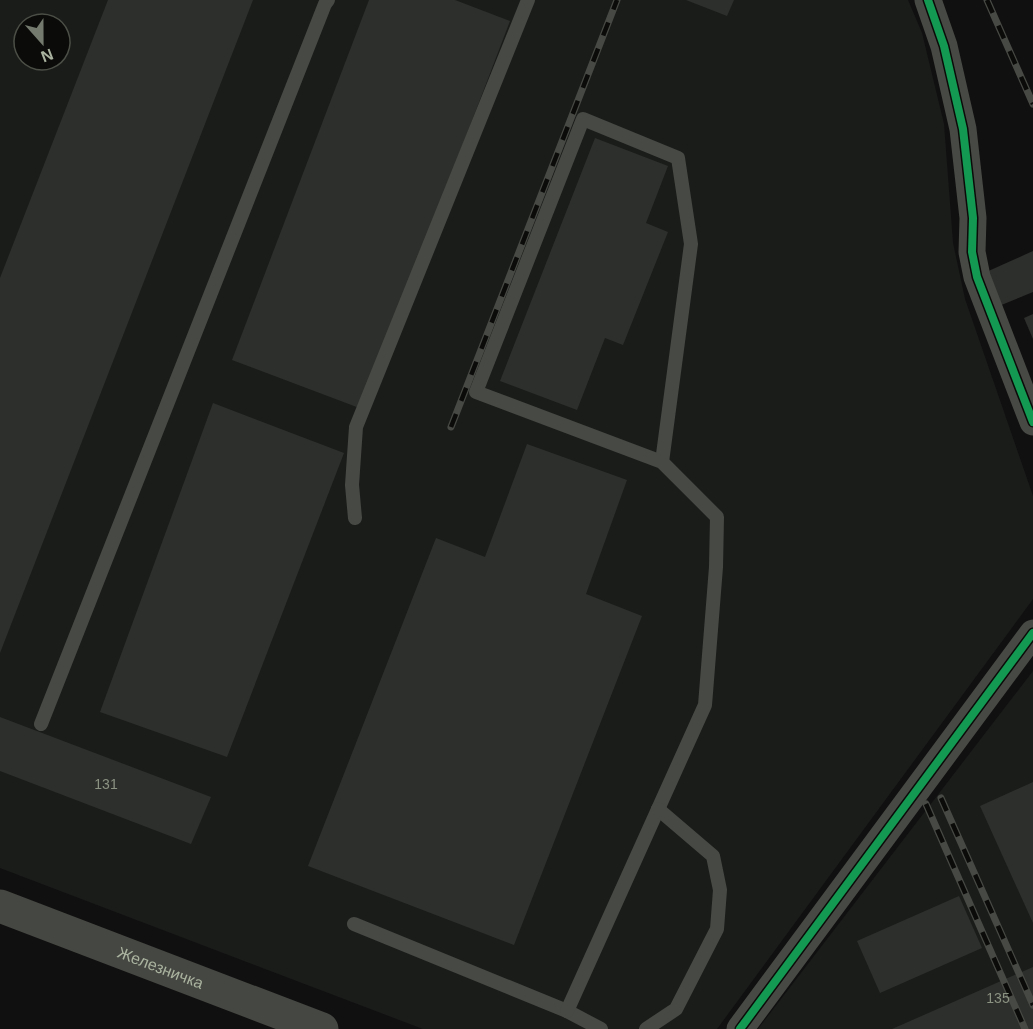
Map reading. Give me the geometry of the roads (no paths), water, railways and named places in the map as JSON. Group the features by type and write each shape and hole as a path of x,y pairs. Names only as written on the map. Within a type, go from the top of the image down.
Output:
{"main road":[{"name":"Железничка","path":"0,906 273,1016 322,1029"}],"street":[{"path":"928,0 944,46 963,129 973,218 972,252 977,277 1032,413"},
{"path":"740,1029 1033,633"}],"lane":[{"path":"41,724 324,4 328,0"},
{"path":"355,518 352,485 356,427 528,0"},
{"path":"567,1011 705,705 716,567 717,517 662,462 476,392 583,119 678,158 691,244 662,462"},
{"path":"646,1029 676,1009 717,929 720,890 713,856 658,809"},
{"path":"354,924 567,1011 601,1029"}],"railway":[{"path":"451,427 617,0"},
{"path":"987,0 1033,104"},
{"path":"941,798 1033,1005"},
{"path":"926,804 1025,1029"}]}
